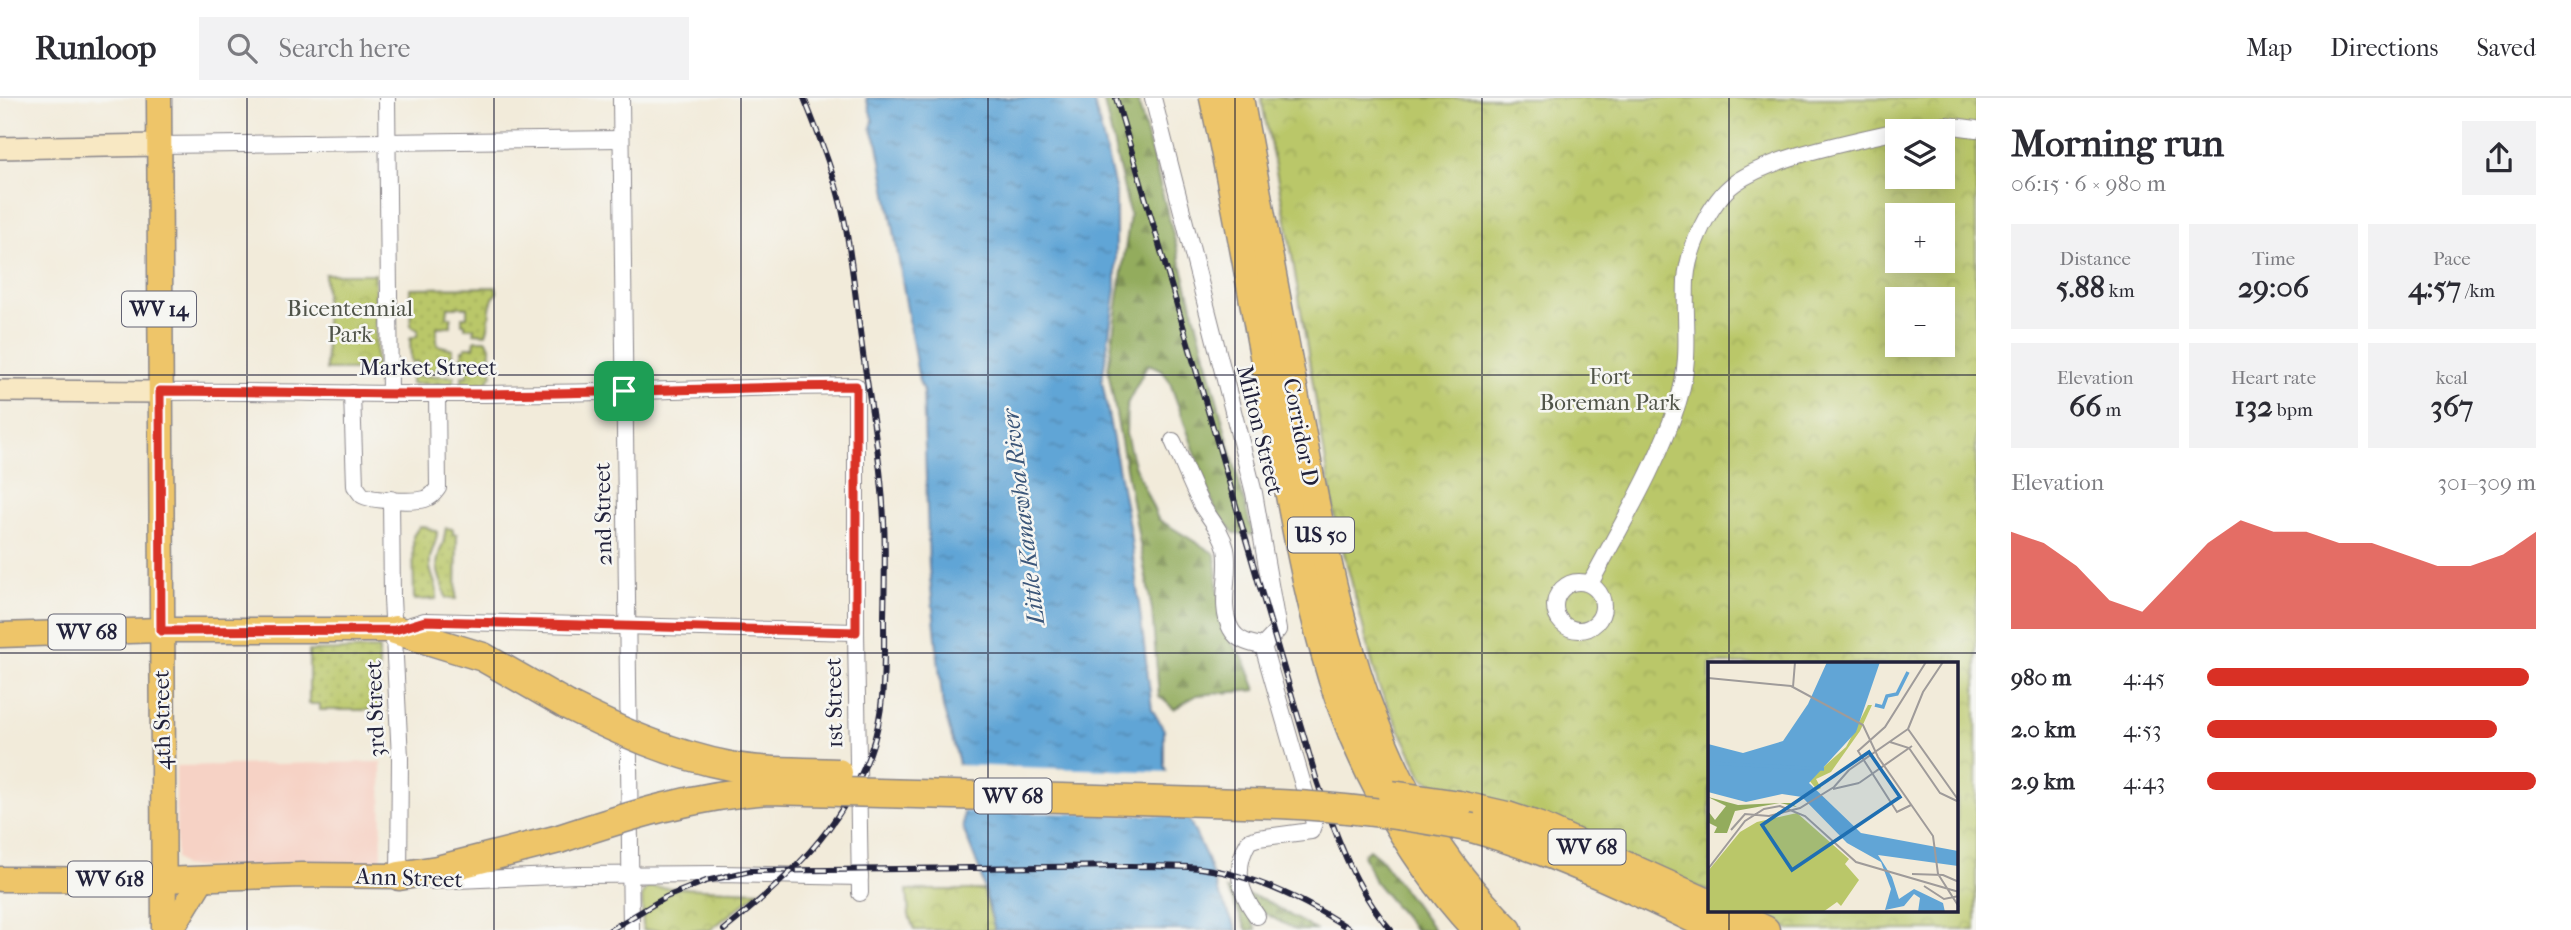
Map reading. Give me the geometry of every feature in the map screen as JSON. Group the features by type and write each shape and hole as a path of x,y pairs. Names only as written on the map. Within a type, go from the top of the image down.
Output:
{"highway":[{"name":"Corridor D","path":"1214,98 1303,559 1324,652 1371,775 1429,869 1477,930"},
{"name":"Corridor D","path":"1239,98 1324,551 1354,669 1386,752 1430,832 1469,887 1508,930"},
{"name":"WV 68","path":"395,630 483,657 567,705 636,738 697,758 732,766 790,771 1324,787 1465,817 1718,930"},
{"name":"WV 68","path":"399,876 437,870 559,839 689,800 735,792 769,790 1279,804 1348,808 1408,816 1507,816 1541,827 1708,903"},
{"path":"1726,912 1765,930"}],"main road":[{"name":"4th Street","path":"159,98 164,753 162,880"},
{"name":"WV 68","path":"0,635 395,630"},
{"name":"Ann Street","path":"0,879 162,880 399,876"},
{"path":"171,930 202,878"},
{"name":"WV 14","path":"162,880 164,930"}],"street":[{"path":"387,98 390,393"},
{"name":"2nd Street","path":"621,98 631,930"},
{"name":"Milton Street","path":"1153,98 1254,493 1278,629 1263,646"},
{"path":"1955,126 1976,129"},
{"path":"1590,584 1649,470 1678,401 1687,347 1686,279 1690,256 1698,235 1719,200 1735,183 1759,170 1822,149 1885,134"},
{"path":"0,148 621,139"},
{"name":"Market Street","path":"0,391 437,394 856,386"},
{"name":"1st Street","path":"856,386 860,885"},
{"path":"352,393 355,486 361,494 371,499 424,499 433,495 438,488 437,394"},
{"path":"1173,442 1196,494 1221,535 1225,547 1228,561 1226,616 1230,628 1241,640 1263,646 1314,822 1311,831 1249,841 1239,866 1240,883 1245,900 1257,916"},
{"name":"3rd Street","path":"391,499 400,758 399,876"},
{"path":"395,630 425,621 856,632"},
{"name":"Ann Street","path":"399,876 417,882 566,875 720,874 860,885"}],"shaded area":[{"path":"381,762 382,866 192,867 183,866 176,858 176,766"}],"green space":[{"path":"1103,98 1137,98 1253,535 1234,533 1216,511 1169,380 1161,369 1148,364 1127,404 1126,434 1134,465 1158,519 1215,554 1221,628 1245,661 1256,690 1197,695 1174,709 1159,696 1152,610 1108,370 1130,215"},
{"name":"Fort Boreman Park","path":"1261,98 1976,98 1976,930 1791,930 1752,912 1958,912 1958,662 1708,662 1708,891 1445,790 1423,778 1378,685 1335,518 1287,225"},
{"name":"Bicentennial Park","path":"325,274 375,274 376,370 326,370"},
{"path":"496,287 486,334 474,333 474,328 465,328 465,324 462,324 462,317 467,317 467,307 448,307 447,317 451,317 451,326 437,327 437,345 453,349 453,357 449,357 449,370 419,370 418,362 411,362 410,339 417,336 418,330 411,326 410,288"},
{"path":"475,340 487,340 491,349 492,374 486,384 462,384 462,376 467,376 467,358 462,358 462,350 465,350 465,347 474,347"},
{"path":"411,376 454,376 454,384 411,384"},
{"path":"424,526 437,532 430,561 437,595 436,599 414,600 413,536 419,527"},
{"path":"446,528 453,529 453,534 457,534 456,599 446,598 438,572 439,554"},
{"path":"379,649 379,710 320,710 320,704 309,704 309,651"},
{"path":"1369,849 1380,858 1434,930 1415,930 1375,882 1363,855"},
{"path":"648,887 760,891 710,930 643,930 642,894"},
{"path":"907,890 983,890 995,930 914,930 909,915"},
{"path":"1227,890 1263,899 1315,930 1296,930 1262,912 1252,921 1256,930 1247,930"}],"water":[{"name":"Little Kanawha River","path":"866,98 1093,98 1116,192 1116,289 1102,381 1130,531 1152,709 1164,730 1164,766 1237,930 995,930 979,869 963,828 964,807 958,759 943,707 929,568 923,390 919,381 878,145 871,128 873,121"}],"pier":[{"path":"956,765 1170,772 1190,816 960,811"}],"railway":[{"path":"724,930 790,872 828,830 858,781 870,753 881,703 884,669 885,548 877,448 842,207 804,98"},
{"path":"1116,98 1317,781 1356,878 1391,930"},
{"path":"610,930 666,897 706,881 750,871 1128,866 1188,867 1253,880 1313,907 1351,930"}],"route":[{"path":"856,386 856,632 425,621 395,630 161,631 160,391 437,394 624,391 856,386"}]}
